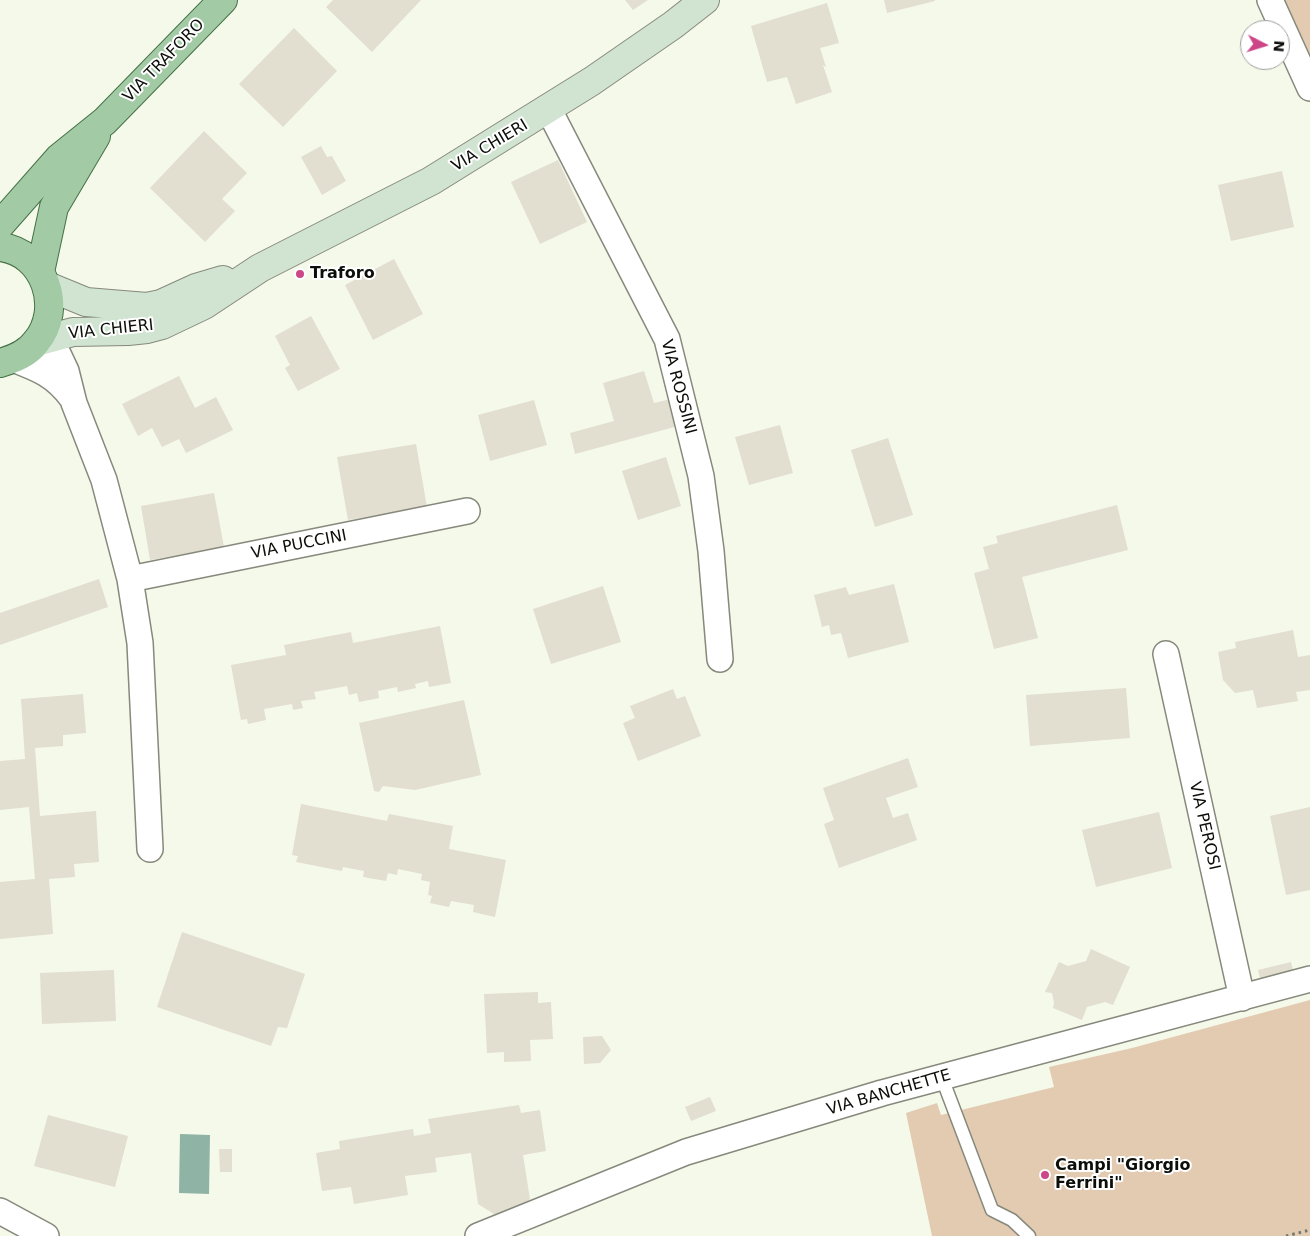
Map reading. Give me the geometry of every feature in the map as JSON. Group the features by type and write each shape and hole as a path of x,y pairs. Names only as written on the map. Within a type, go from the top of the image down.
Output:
{"main road":[{"name":"VIA TRAFORO","path":"0,225 59,158 105,121 223,0"},
{"name":"VIA CHIERI","path":"36,342 73,332 128,332 162,325 204,305 260,268 432,182 549,110 673,26 705,0"},
{"name":"VIA TRAFORO","path":"36,342 45,328 50,309 43,279 54,206 105,121"},
{"path":"0,247 24,256 43,279"},
{"name":"VIA CHIERI","path":"43,279 86,302 147,307 161,304 196,288 260,268"},
{"path":"7,361 26,352 36,342"}],"street":[{"path":"1270,0 1310,88"},
{"name":"VIA ROSSINI","path":"549,110 667,339 701,476 711,550 720,659"},
{"path":"36,342 58,354 66,371 74,402 104,480 130,579 140,642 150,849"},
{"path":"7,361 40,369 56,379 65,388 74,402"},
{"name":"VIA PUCCINI","path":"130,579 467,512"},
{"name":"VIA PEROSI","path":"1166,654 1242,998"},
{"name":"VIA BANCHETTE","path":"478,1236 686,1152 882,1093 1310,979"},
{"path":"0,1212 46,1236"}],"lane":[{"path":"942,1078 992,1210 1012,1220 1029,1236"}],"path":[{"path":"1286,1236 1310,1230"}],"shaded area":[{"path":"1284,0 1310,0 1310,57"},
{"path":"1310,1000 1310,1236 932,1236 906,1113 937,1103 941,1115 1054,1087 1049,1067 1132,1048"},
{"path":"180,1134 210,1135 209,1194 179,1193"}],"building":[{"path":"333,0 421,0 372,52 326,7"},
{"path":"625,0 648,0 633,10"},
{"path":"884,0 935,0 935,1 887,13"},
{"path":"827,3 839,43 820,48 826,67 823,65 832,92 796,104 787,77 767,82 751,26"},
{"path":"294,28 337,71 283,127 239,84"},
{"path":"204,131 247,173 222,199 235,211 205,242 150,188"},
{"path":"321,146 327,157 332,156 346,181 322,195 301,157"},
{"path":"558,160 587,222 540,244 511,182"},
{"path":"1282,171 1294,227 1231,241 1218,185"},
{"path":"394,259 423,314 373,340 345,285"},
{"path":"311,316 340,369 298,391 285,368 290,365 275,336"},
{"path":"644,371 654,403 671,399 678,426 575,454 570,433 614,421 603,383"},
{"path":"179,376 195,408 216,397 233,430 186,453 179,439 162,447 152,428 138,436 122,404"},
{"path":"534,400 547,445 490,461 478,415"},
{"path":"780,425 793,473 749,485 735,437"},
{"path":"888,438 913,515 875,527 851,450"},
{"path":"416,444 427,507 348,520 337,457"},
{"path":"666,457 681,506 638,520 622,471"},
{"path":"214,493 224,547 150,560 141,506"},
{"path":"1117,505 1128,550 1022,577 1038,638 994,649 974,573 989,569 983,547 998,543 996,536"},
{"path":"99,579 108,607 0,645 0,613"},
{"path":"894,584 909,642 848,658 841,633 831,635 829,625 822,627 814,595 846,587 849,595"},
{"path":"603,586 621,642 551,664 533,609"},
{"path":"440,626 451,683 429,687 428,681 415,684 416,688 398,692 397,687 378,691 379,698 359,702 357,693 349,695 347,686 314,692 316,699 301,701 303,708 293,710 292,704 264,709 266,720 248,724 247,719 241,720 231,665 286,655 284,645 351,632 353,643"},
{"path":"1293,630 1298,657 1310,655 1310,690 1296,692 1298,701 1257,708 1253,690 1235,693 1223,680 1218,652 1236,648 1235,642"},
{"path":"1126,688 1130,738 1030,746 1026,695"},
{"path":"673,689 677,699 685,696 701,736 638,761 623,723 635,718 630,706"},
{"path":"83,694 86,733 63,735 63,746 35,748 40,816 96,811 99,862 74,864 75,877 49,879 53,934 0,939 0,882 35,879 29,807 0,810 0,761 25,759 21,699"},
{"path":"464,700 481,775 415,790 383,786 379,792 374,791 359,723"},
{"path":"908,758 918,787 886,798 893,818 908,813 917,840 839,868 824,824 834,820 823,788"},
{"path":"301,804 387,821 389,814 453,826 449,849 506,860 495,917 473,912 474,905 451,901 449,907 430,903 432,896 428,895 430,882 421,880 422,874 398,869 397,875 388,873 386,881 363,877 364,871 343,867 342,871 296,862 298,856 292,855"},
{"path":"1310,807 1310,890 1286,895 1270,816"},
{"path":"1159,812 1172,868 1096,887 1082,830"},
{"path":"182,932 305,974 287,1028 278,1027 271,1046 157,1007"},
{"path":"1091,949 1130,967 1113,1005 1105,1002 1087,1007 1082,1020 1053,1008 1052,993 1045,992 1059,962 1068,966 1086,961"},
{"path":"1291,962 1294,974 1261,982 1258,970"},
{"path":"114,970 116,1021 42,1024 40,973"},
{"path":"538,992 538,1003 551,1002 553,1039 530,1040 531,1061 504,1062 504,1052 487,1053 484,994"},
{"path":"602,1036 611,1050 600,1063 584,1064 583,1037"},
{"path":"710,1097 716,1111 691,1121 685,1107"},
{"path":"519,1105 521,1113 540,1110 546,1151 523,1155 530,1199 524,1205 497,1216 478,1204 471,1153 435,1158 437,1172 405,1176 408,1195 354,1204 351,1187 322,1191 316,1153 340,1149 339,1141 413,1129 414,1136 431,1133 428,1119"},
{"path":"48,1115 128,1136 115,1187 34,1166"},
{"path":"219,1149 232,1149 232,1172 220,1172"}],"place":[{"name":"Traforo","path":"300,274"},
{"name":"Campi \"Giorgio Ferrini\"","path":"1045,1175"}]}
